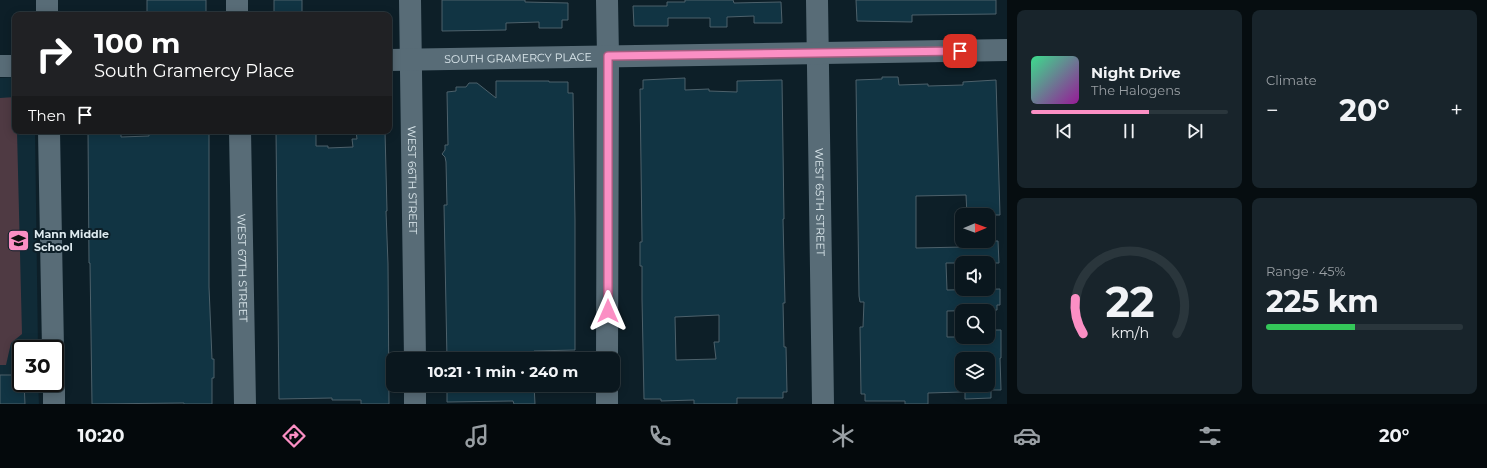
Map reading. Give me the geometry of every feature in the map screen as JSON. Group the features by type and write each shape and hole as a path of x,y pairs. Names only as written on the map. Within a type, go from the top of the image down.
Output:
{"street":[{"path":"47,0 47,12"},
{"path":"237,0 237,12"},
{"name":"WEST 66TH STREET","path":"410,0 415,352"},
{"path":"607,0 608,352"},
{"name":"WEST 65TH STREET","path":"817,0 823,404"},
{"name":"SOUTH GRAMERCY PLACE","path":"392,60 1007,50"},
{"path":"0,66 12,66"},
{"path":"49,134 53,340"},
{"name":"WEST 67TH STREET","path":"240,134 245,404"},
{"path":"54,392 54,404"},
{"path":"415,392 415,404"},
{"path":"607,392 607,404"}],"shaded area":[{"name":"Mann Middle School","path":"12,77 12,134 35,134 38,340 12,340 12,392 38,392 39,404 0,404 0,78"},
{"path":"12,97 12,134 17,134 22,334 15,340 12,340 6,365 0,365 0,98"}],"building":[{"path":"147,0 206,0 206,12 147,12"},
{"path":"274,0 302,0 302,12 274,12"},
{"path":"442,0 525,0 525,2 568,3 568,20 562,20 562,28 539,28 539,22 506,23 506,30 442,31"},
{"path":"685,0 733,0 734,3 781,2 782,23 754,23 754,16 727,17 727,27 710,27 710,18 668,18 668,26 634,26 633,6 667,6 667,2 685,2"},
{"path":"856,0 996,0 996,14 912,15 912,22 857,21"},
{"path":"882,77 898,77 899,85 928,84 928,86 963,85 963,82 996,80 1000,215 995,215 995,208 967,208 966,195 916,196 916,248 995,248 995,241 998,241 999,263 995,263 995,256 955,256 955,263 946,263 947,290 955,290 955,296 995,296 995,289 1000,289 1000,305 997,305 997,310 995,310 995,304 955,304 955,311 947,311 947,337 955,337 955,344 995,344 995,330 1001,330 1001,390 995,390 995,352 955,352 955,392 962,392 928,393 928,404 905,404 905,401 865,401 865,394 861,394 860,327 863,327 864,302 860,302 859,296 856,80 882,79"},
{"path":"685,78 685,90 709,89 709,91 737,92 737,81 782,80 785,303 783,303 787,392 783,392 783,398 737,398 737,404 694,404 694,400 661,401 661,399 644,399 642,266 640,266 640,242 642,242 642,239 640,89 643,89 643,80","holes":["719,315 719,342 714,342 716,359 676,360 675,317"]},
{"path":"496,81 568,82 568,93 573,93 575,350 534,352 447,352 444,205 447,205 446,162 445,157 442,154 445,150 445,145 448,145 447,92 456,91 456,87 466,87 469,83 477,83 496,98"},
{"path":"88,134 121,134 121,137 149,136 149,134 209,134 209,287 212,359 214,359 212,404 92,404"},
{"path":"276,134 316,134 316,146 328,146 328,148 353,147 352,139 357,139 356,134 385,134 389,352 386,352 386,392 389,392 389,404 361,404 361,400 332,400 332,398 279,399"},
{"path":"0,375 12,375 12,392 24,392 25,404 0,404"},
{"path":"447,392 534,392 535,404 514,404 513,401 447,402"},
{"path":"965,392 991,392 991,398 965,399"}],"place":[{"name":"Mann Middle School","path":"18,240"}],"route":[{"path":"608,311 608,56 960,51"}]}
